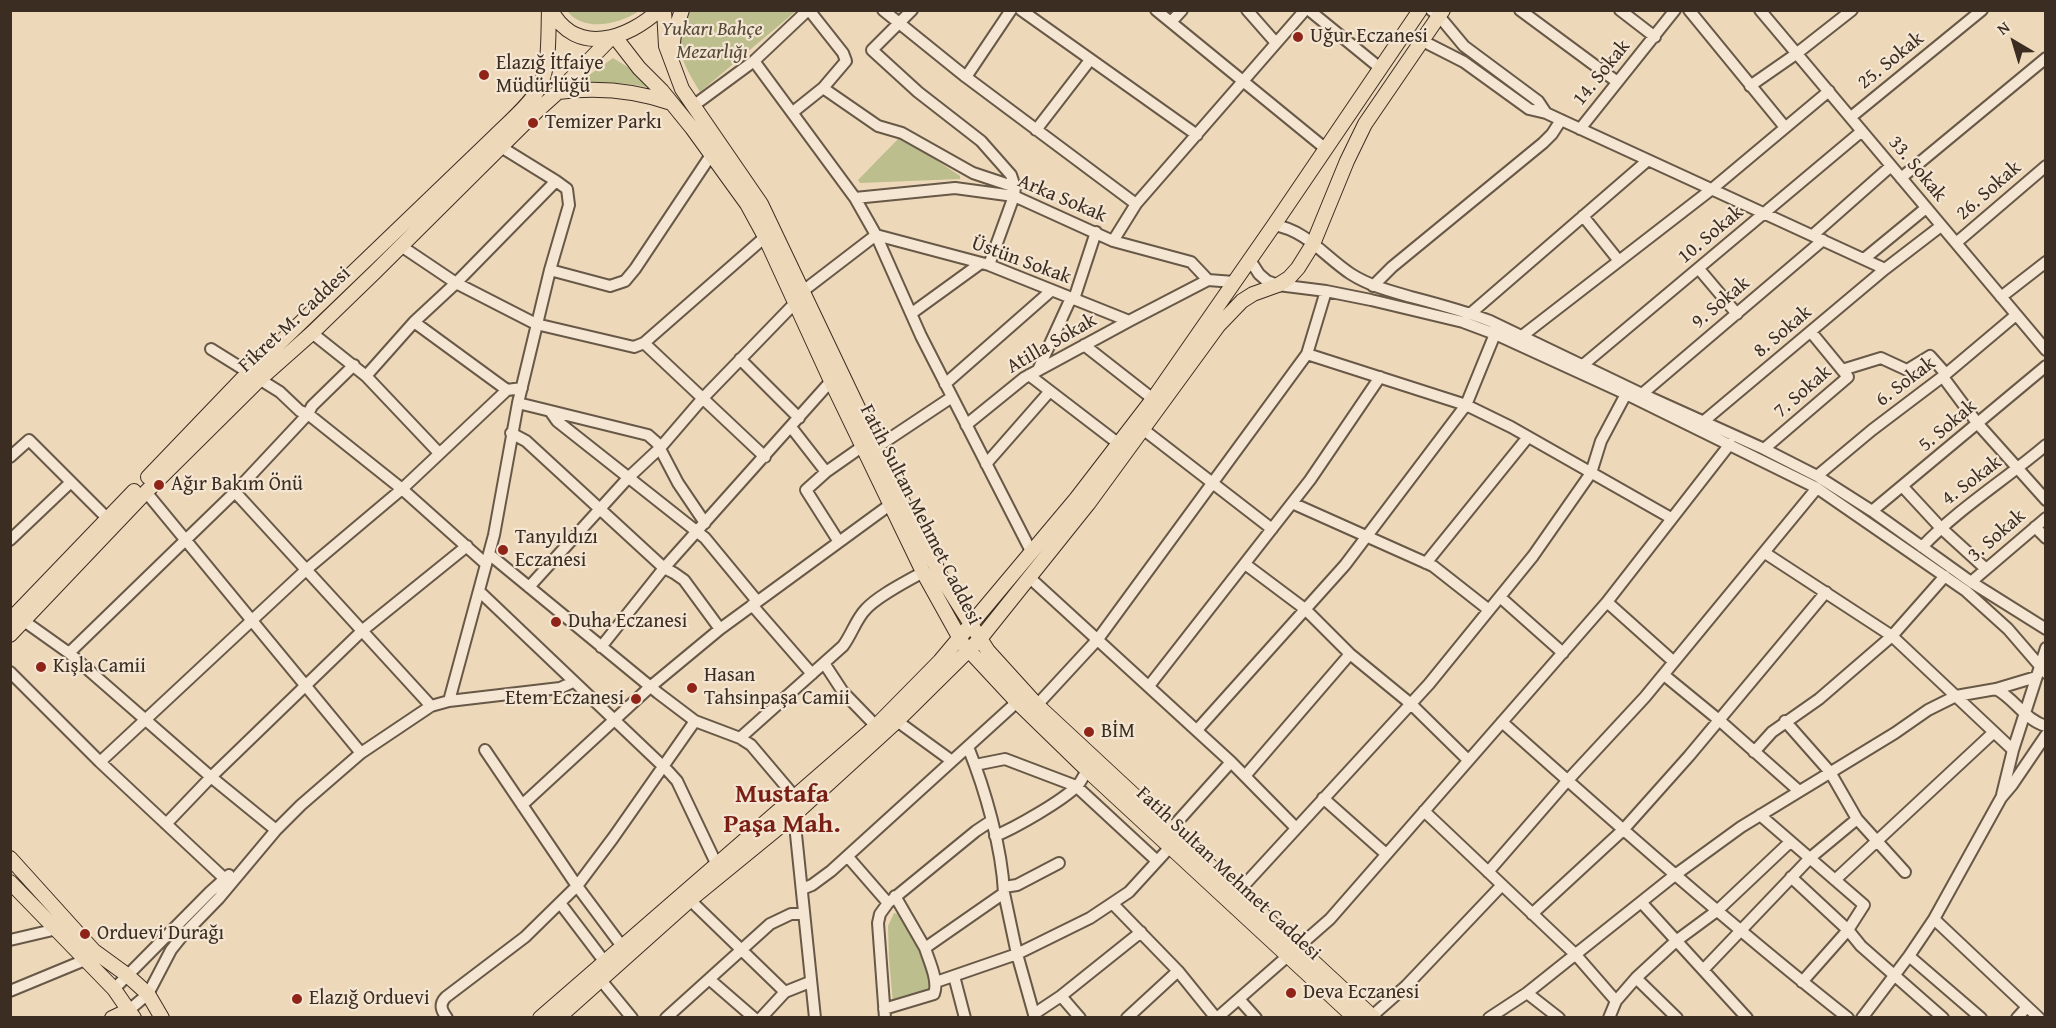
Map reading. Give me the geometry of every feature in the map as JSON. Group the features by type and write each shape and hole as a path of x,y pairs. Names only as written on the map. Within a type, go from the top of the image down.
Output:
{"main road":[{"path":"550,10 575,35 587,39 613,38 645,23 659,10"},
{"path":"17,620 108,519 529,101 539,88 543,76 547,57 550,10"},
{"path":"663,10 669,59 682,89 761,204 803,291 870,447 943,580 980,639 1004,670 1037,705 1237,893 1292,952 1373,1016"},
{"path":"669,59 682,10"},
{"path":"540,1017 876,726 972,625 1032,553 1153,399 1420,10"},
{"path":"558,1017 690,900 794,814 897,721 980,639 1144,430 1218,326 1234,308 1253,294 1278,285 1298,268 1313,244 1356,141 1377,104 1422,41 1438,12"},
{"name":"Fikret M. Caddesi","path":"10,635 17,620 146,492 254,376 312,333 613,38"},
{"name":"Fatih Sultan Mehmet Caddesi","path":"613,38 672,103 736,187 765,237 831,381 870,447 891,504 923,572 959,639 1017,702 1087,770 1292,952 1355,1017"},
{"path":"558,92 586,89 615,90 672,103"},
{"path":"10,858 94,951 148,994 162,1017"},
{"path":"10,882 114,988 131,1014 112,1017"}],"street":[{"path":"693,106 754,61 809,10 846,58 845,64 823,88 793,112"},
{"path":"884,10 966,77 1136,204"},
{"path":"912,10 872,50 918,92 981,141 1011,175 1014,191 985,264 912,313"},
{"path":"966,77 1011,10"},
{"path":"1021,10 1197,135"},
{"path":"1156,10 1326,149"},
{"path":"1171,22 1182,10"},
{"path":"1247,10 1276,43"},
{"path":"1520,10 1616,81"},
{"path":"1620,10 1655,37"},
{"name":"14. Sokak","path":"1405,32 1464,62 1529,109 1546,113 1580,129 1616,81 1655,37 1675,10"},
{"path":"1689,10 1784,126"},
{"name":"33. Sokak","path":"1760,10 2046,350"},
{"path":"1750,86 1796,54 1852,10"},
{"name":"25. Sokak","path":"1851,117 1982,10"},
{"path":"1113,241 1136,204 1304,11 1380,68"},
{"name":"14. Sokak","path":"1438,12 1464,45 1538,101 1546,113"},
{"path":"1901,178 2046,58"},
{"path":"1036,130 1090,60"},
{"path":"754,61 855,198 876,235 945,384 1032,553"},
{"path":"823,88 878,126 902,134 973,173 1014,191"},
{"path":"1522,336 1712,189 1828,91"},
{"path":"1373,286 1392,267 1543,143 1561,120"},
{"path":"1580,129 1885,269"},
{"name":"10. Sokak","path":"1583,365 1862,131"},
{"path":"449,701 487,559 511,433 536,324 569,205 567,189 501,147"},
{"path":"550,270 610,286 625,281 711,155"},
{"path":"1470,314 1647,160"},
{"name":"9. Sokak","path":"1642,394 1737,314 1891,166"},
{"name":"26. Sokak","path":"1956,243 2046,166"},
{"path":"366,375 414,322 456,283 556,181"},
{"name":"Arka Sokak","path":"855,198 955,188 1014,191 1113,241 1191,262 1208,280"},
{"path":"1864,259 1926,208"},
{"path":"1583,216 1619,261"},
{"path":"1274,225 1296,231 1349,273 1373,286 1470,314 1522,336 1817,476 1872,511 1971,582 2046,629"},
{"name":"8. Sokak","path":"1704,421 1885,269 1941,226"},
{"path":"1096,232 1073,298 1034,372 1050,391 1119,444"},
{"path":"803,291 876,235"},
{"name":"Üstün Sokak","path":"876,235 985,264 1130,321"},
{"path":"401,246 456,283 536,324 629,347 644,343 765,237"},
{"path":"1250,260 1259,274 1267,281 1278,285 1371,300 1463,322 1496,334 1626,394 1817,488 1945,576 1987,608 2040,672"},
{"path":"2001,297 2046,262"},
{"path":"1699,269 1737,314"},
{"path":"1130,321 1208,280 1234,282"},
{"path":"945,384 1053,290"},
{"path":"1037,705 1098,639 1307,354 1326,291"},
{"path":"529,587 628,478 660,448 703,398 795,303"},
{"name":"6. Sokak","path":"1817,476 1872,430 1945,376 2016,315"},
{"name":"Atilla Sokak","path":"966,425 1034,372 1130,321"},
{"path":"414,322 507,390"},
{"name":"7. Sokak","path":"1764,449 1848,377 1811,332"},
{"path":"312,333 366,375 439,453"},
{"path":"1197,730 1345,565 1466,405 1496,334"},
{"path":"644,343 765,457"},
{"path":"1084,345 1153,399"},
{"path":"211,349 280,392 300,411 308,414 402,489 466,546 529,587 650,687 695,721 740,738 751,745 795,797 794,814 815,1017"},
{"path":"1307,354 1466,405 1528,437 1671,518"},
{"path":"1842,370 1881,358 1907,370 1930,356 1978,424 2046,500"},
{"path":"740,359 799,418"},
{"path":"69,653 235,492 308,414 312,406 354,365"},
{"name":"5. Sokak","path":"1872,511 2046,366"},
{"path":"1149,686 1310,480 1380,377"},
{"path":"601,647 664,568 831,381"},
{"path":"100,762 307,569 402,489 507,390 522,387"},
{"path":"986,465 1050,391"},
{"path":"1237,893 1410,704 1533,556 1591,473 1602,441 1626,394"},
{"path":"839,542 806,490 826,472 952,398"},
{"path":"518,403 641,432 652,438 705,523"},
{"path":"550,411 556,421 697,532 714,548 754,603 812,674"},
{"path":"791,427 826,472"},
{"path":"1144,430 1272,529"},
{"path":"511,433 526,441 664,568 684,580 720,629"},
{"path":"1426,562 1528,437"},
{"path":"10,457 29,440 108,519"},
{"path":"1113,904 1178,971 1217,1017 1330,919 1607,602 1730,444"},
{"name":"4. Sokak","path":"1922,547 1940,528 2046,445"},
{"path":"10,540 71,482"},
{"path":"1903,487 1940,528 1986,569"},
{"path":"1488,872 1664,675 1817,488"},
{"path":"146,492 361,753"},
{"path":"235,492 431,706"},
{"path":"522,805 650,687 720,629 891,504"},
{"path":"1292,504 1426,562 1489,610"},
{"name":"3. Sokak","path":"1971,582 2046,518"},
{"path":"2035,527 2046,538"},
{"path":"166,824 211,777 363,630 466,546"},
{"path":"1765,553 1892,636 2013,750"},
{"path":"1245,564 1305,609 1350,654 1410,704 1468,760"},
{"path":"740,738 847,641 870,604 923,572"},
{"path":"1755,752 1785,721 1819,699 1892,636 1945,576"},
{"path":"1030,578 1197,730 1296,828"},
{"path":"479,591 677,782 716,863"},
{"path":"1532,914 1623,830 1826,592"},
{"path":"1500,597 1563,653"},
{"path":"1607,602 1674,662"},
{"path":"17,620 69,653 211,777 276,830"},
{"path":"2001,798 2024,713 2040,672 2046,648"},
{"path":"1245,776 1350,654"},
{"path":"824,663 843,692 876,726"},
{"path":"10,672 100,762 225,879"},
{"path":"1489,1017 1527,993 1676,875 1760,815 1895,733 1928,710 1956,696 1996,689 2040,672"},
{"path":"1664,675 1799,791"},
{"path":"131,1014 148,994 171,951 276,830 317,790 361,753 431,706 449,701 560,688 573,682"},
{"path":"1996,689 2010,698 2035,722 2046,726"},
{"path":"802,889 821,880 1017,702"},
{"path":"447,1017 441,1005 446,997 525,937 577,886 695,721"},
{"path":"897,721 952,761"},
{"path":"1785,721 1830,772 1857,819 1905,872"},
{"path":"1502,722 1623,830 1802,982 1848,1017"},
{"path":"1835,880 1994,732"},
{"path":"1862,1017 1934,919 2001,798 2046,735"},
{"path":"968,747 995,836 1017,954 1034,1016 1141,932"},
{"path":"485,750 577,886 621,945"},
{"path":"975,765 1005,759 1076,786 1157,861"},
{"path":"1170,830 1231,762"},
{"path":"995,836 1032,817 1076,786 1087,770"},
{"path":"1323,798 1386,854"},
{"path":"1113,820 1127,806"},
{"path":"1424,811 1576,955 1616,1001"},
{"path":"1760,815 1864,905 1848,930 1802,982"},
{"path":"1704,969 1810,858 1857,819"},
{"path":"848,856 891,900 925,948 936,982 934,994 885,1013 878,923 880,914 891,900 991,821"},
{"path":"1609,1017 1616,1001 1635,978 1676,941 1718,910 1790,842"},
{"path":"936,982 1017,954 1090,918 1129,892 1171,846"},
{"path":"114,988 225,879 255,854"},
{"path":"925,948 1004,890 1059,863"},
{"path":"1791,877 1848,930 1861,946 1943,1017"},
{"path":"1373,1016 1406,986 1502,885"},
{"path":"690,900 785,992"},
{"path":"1641,902 1747,1017"},
{"path":"560,903 604,961"},
{"path":"666,1017 770,924 791,914 804,914"},
{"path":"1934,919 2039,1017"},
{"path":"10,940 57,929"},
{"path":"1909,956 1981,1017"},
{"path":"10,991 85,960"},
{"path":"1127,1017 1178,971"},
{"path":"954,976 964,1017"},
{"path":"1635,978 1677,1017"},
{"path":"600,979 632,1017"},
{"path":"709,979 754,1017"},
{"path":"761,1017 785,992 810,982"},
{"path":"1527,993 1559,1017"},
{"path":"1061,996 1080,1017"},
{"path":"1239,999 1256,1017"},
{"path":"2017,1017 2027,1006"}],"green space":[{"path":"567,11 639,11 612,23 592,24 574,18"},
{"name":"Yukarı Bahçe Mezarlığı","path":"690,11 796,11 700,92 688,71 682,53 682,35"},
{"path":"613,58 631,69 653,89 616,83 578,83"},
{"path":"902,137 960,176 960,179 860,183 858,180"},
{"path":"894,913 902,915 917,943 928,972 929,993 893,1003 888,926"}],"place":[{"name":"Uğur Eczanesi","path":"1298,37"},
{"name":"Elazığ İtfaiye Müdürlüğü","path":"484,75"},
{"name":"Temizer Parkı","path":"533,123"},
{"name":"Ağır Bakım Önü","path":"159,485"},
{"name":"Tanyıldızı Eczanesi","path":"503,550"},
{"name":"Duha Eczanesi","path":"556,622"},
{"name":"Kışla Camii","path":"41,667"},
{"name":"Hasan Tahsinpaşa Camii","path":"692,688"},
{"name":"Etem Eczanesi","path":"636,699"},
{"name":"BİM","path":"1089,732"},
{"name":"Orduevi Durağı","path":"85,934"},
{"name":"Deva Eczanesi","path":"1291,993"},
{"name":"Elazığ Orduevi","path":"297,999"}],"district":[{"name":"Mustafa Paşa Mah.","path":"782,810"}]}
